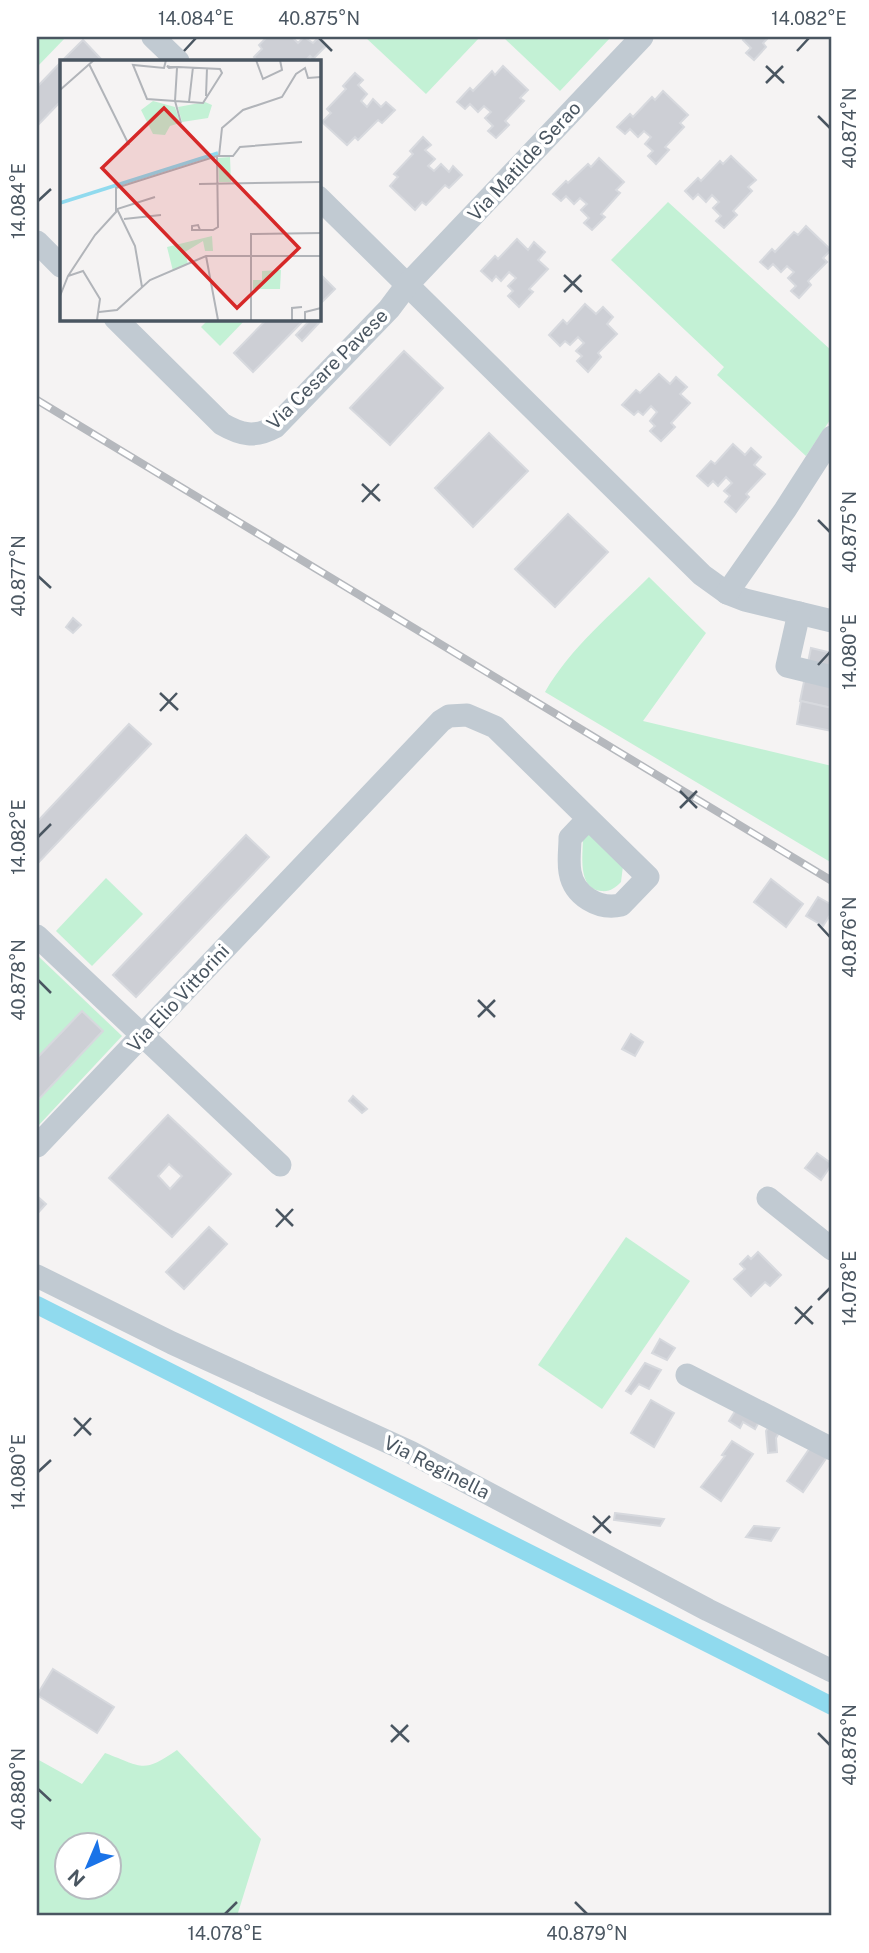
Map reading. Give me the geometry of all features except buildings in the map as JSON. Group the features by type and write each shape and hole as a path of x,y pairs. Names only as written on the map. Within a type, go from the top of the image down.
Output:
{"street":[{"path":"153,37 177,60"},
{"name":"Via Matilde Serao","path":"407,285 642,37"},
{"path":"320,199 695,568 727,593 765,606 832,621"},
{"path":"37,242 60,265"},
{"name":"Via Cesare Pavese","path":"117,320 222,424 237,432 253,435 275,427 389,309 407,285"},
{"path":"727,593 832,437"},
{"path":"799,613 787,666 832,677"},
{"name":"Via Elio Vittorini","path":"37,1146 433,727 449,716 477,718 495,727 588,819"},
{"path":"37,936 280,1165"},
{"path":"768,1198 832,1249"},
{"name":"Via Reginella","path":"37,1276 172,1343 410,1451 708,1610 832,1671"},
{"path":"687,1374 832,1449"}],"green space":[{"path":"37,37 66,37 37,67"},
{"path":"365,37 480,37 426,94"},
{"path":"503,37 611,37 560,91"},
{"path":"668,202 832,351 832,417 806,456 717,375 724,367 611,260"},
{"path":"208,320 245,320 220,346 201,327"},
{"path":"649,577 706,633 643,721 832,766 832,863 545,692 579,646"},
{"path":"590,833 623,866 621,882 610,890 593,889 585,878 582,861 583,837"},
{"path":"106,878 143,914 92,966 56,931"},
{"path":"37,955 122,1036 37,1127"},
{"path":"626,1237 690,1281 602,1409 538,1365"},
{"path":"177,1750 261,1839 237,1916 37,1916 37,1759 82,1784 105,1753 135,1765 156,1763"}],"waterway":[{"path":"37,1305 832,1706"}],"railway":[{"path":"37,400 832,881"}]}
